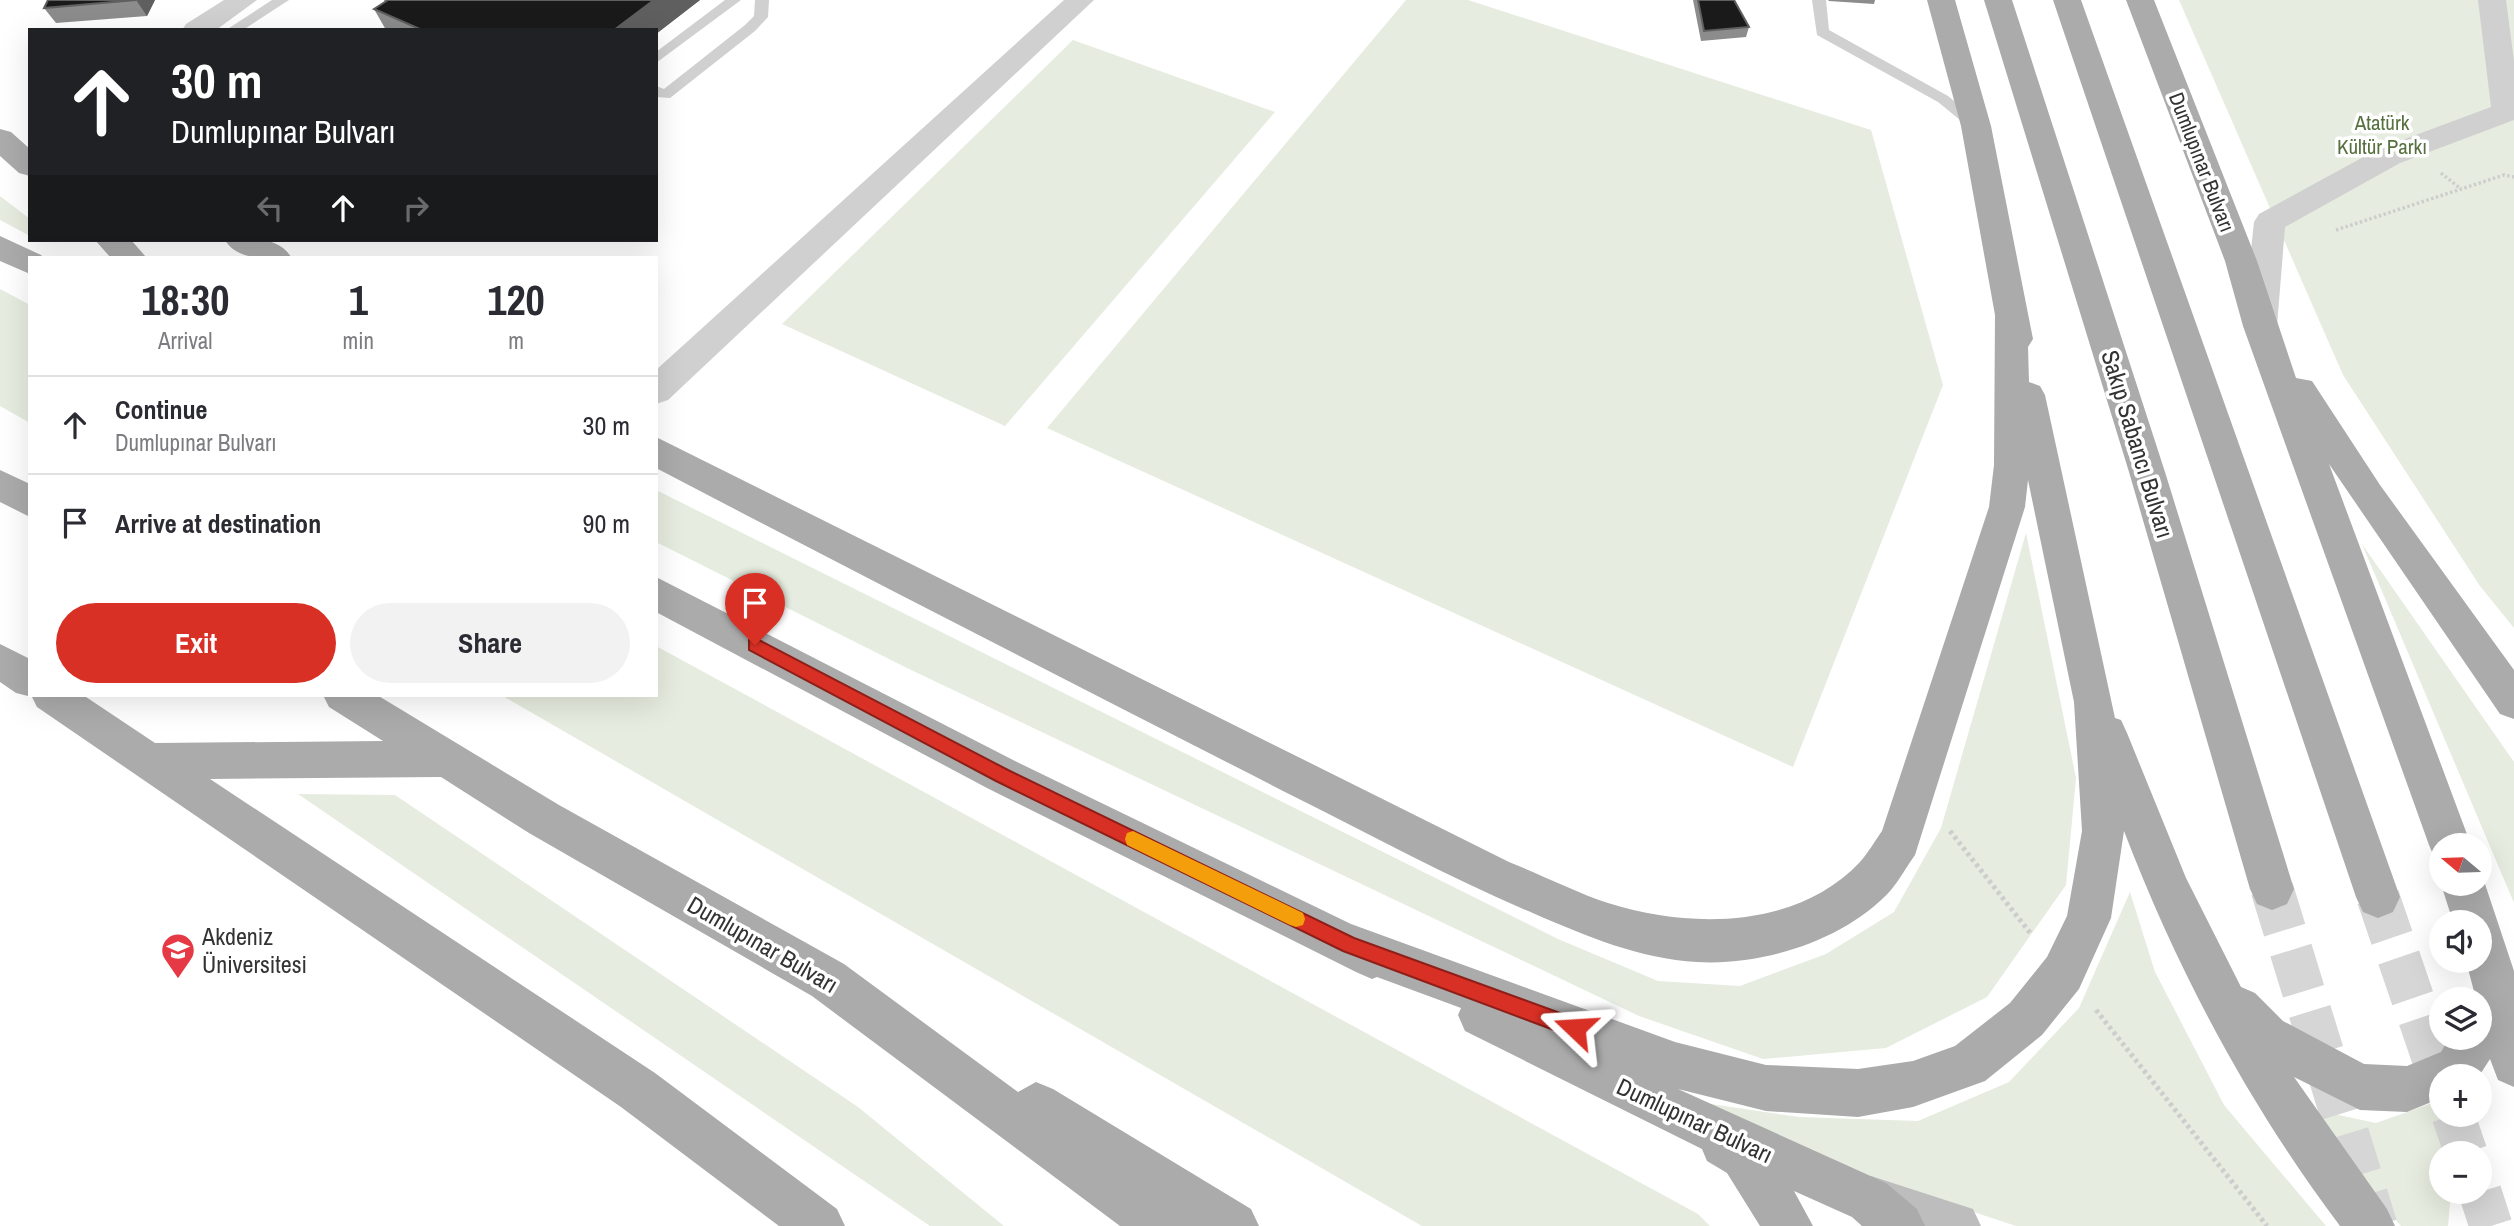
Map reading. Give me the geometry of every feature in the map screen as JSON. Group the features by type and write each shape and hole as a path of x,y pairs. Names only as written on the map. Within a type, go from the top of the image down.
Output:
{"main road":[{"path":"1350,945 1675,1065 1766,1088 1858,1093 1913,1084 1969,1065 2026,1019 2063,973 2089,918 2104,831 2094,702 2011,316 1976,126 1941,0"},
{"name":"Sakıp Sabancı Bulvarı","path":"1998,0 2151,485 2272,889"},
{"path":"2067,0 2378,897"},
{"name":"Dumlupınar Bulvarı","path":"2140,0 2241,261 2260,326"},
{"path":"0,118 28,132"},
{"path":"0,139 28,164"},
{"path":"113,242 129,256"},
{"path":"245,242 273,256"},
{"path":"0,247 28,262"},
{"path":"658,452 932,594 1494,876 1608,924 1684,940 1736,940 1814,920 1875,876 1900,841 2007,507 2012,465 2011,316"},
{"path":"2260,326 2367,495 2514,702"},
{"path":"2260,326 2446,833"},
{"path":"0,484 28,503"},
{"path":"0,497 28,504"},
{"name":"Dumlupınar Bulvarı","path":"658,594 1002,775 1350,945 1524,1038 1666,1108 1885,1213 1956,1226"},
{"path":"0,661 28,680"},
{"path":"54,697 638,1090 820,1226"},
{"name":"Dumlupınar Bulvarı","path":"347,697 544,819 828,979 1161,1226"},
{"path":"2094,702 2188,931 2270,1083 2338,1185 2370,1226"},
{"path":"151,761 448,759"},
{"path":"2490,973 2514,1064"},
{"path":"828,979 1234,1226"},
{"path":"2218,987 2267,1037 2360,1087 2407,1089 2457,1068 2468,1050"},
{"path":"1666,1108 1744,1156 1788,1226"}],"street":[{"path":"199,28 243,0"},
{"path":"658,389 1080,0"},
{"path":"2260,326 2270,222 2389,156 2506,112 2492,0"}],"lane":[{"path":"236,28 282,0"},
{"path":"658,58 734,0"},
{"path":"658,92 665,95 750,29 761,17 762,0"},
{"path":"1819,1 1822,32 1942,99 1976,126"}],"path":[{"path":"2329,233 2504,174 2514,177"}],"green space":[{"path":"1406,0 1468,0 1871,130 1943,385 1793,767 1047,428"},
{"name":"Atatürk Kültür Parkı","path":"2179,0 2514,0 2514,628 2480,586 2343,375"},
{"path":"1073,40 1275,112 1005,426 782,324"},
{"path":"0,196 28,217 28,235 0,220"},
{"path":"0,289 28,304 28,422 0,406"},
{"path":"658,491 1558,939 1658,981 1740,986 1826,954 1894,912 1941,828 2026,533 2076,778 2066,885 1987,997 1886,1048 1763,1059 1639,1016 907,668 658,543"},
{"path":"2362,544 2514,762 2514,903 2492,851 2492,833 2484,833"},
{"path":"658,647 1698,1214 1710,1226 1422,1226 504,697 658,697"},
{"path":"298,794 395,795 858,1107 1004,1226 930,1226"},
{"path":"2130,892 2155,972 2224,1105 2326,1226 2016,1226 1850,1171 1691,1101 1799,1117 1918,1121 2009,1082 2079,1008"},
{"path":"2429,1104 2429,1127 2458,1127 2456,1141 2429,1141 2429,1204 2450,1204 2448,1226 2401,1226 2301,1107 2376,1123"}],"building":[{"path":"48,0 136,0 44,8"},
{"path":"388,0 654,0 617,28 417,28 374,9"},
{"path":"1698,0 1734,0 1749,27 1704,31"}],"tunnel":[{"path":"2272,889 2376,1226"},
{"path":"2378,897 2435,1064"},
{"path":"2457,1127 2462,1141"},
{"path":"2484,1204 2491,1226"}],"slow traffic":[{"path":"1133,839 1296,919"}],"place":[{"name":"Akdeniz Üniversitesi","path":"178,980"}],"route":[{"path":"755,645 1002,775 1350,945 1575,1028"}]}
